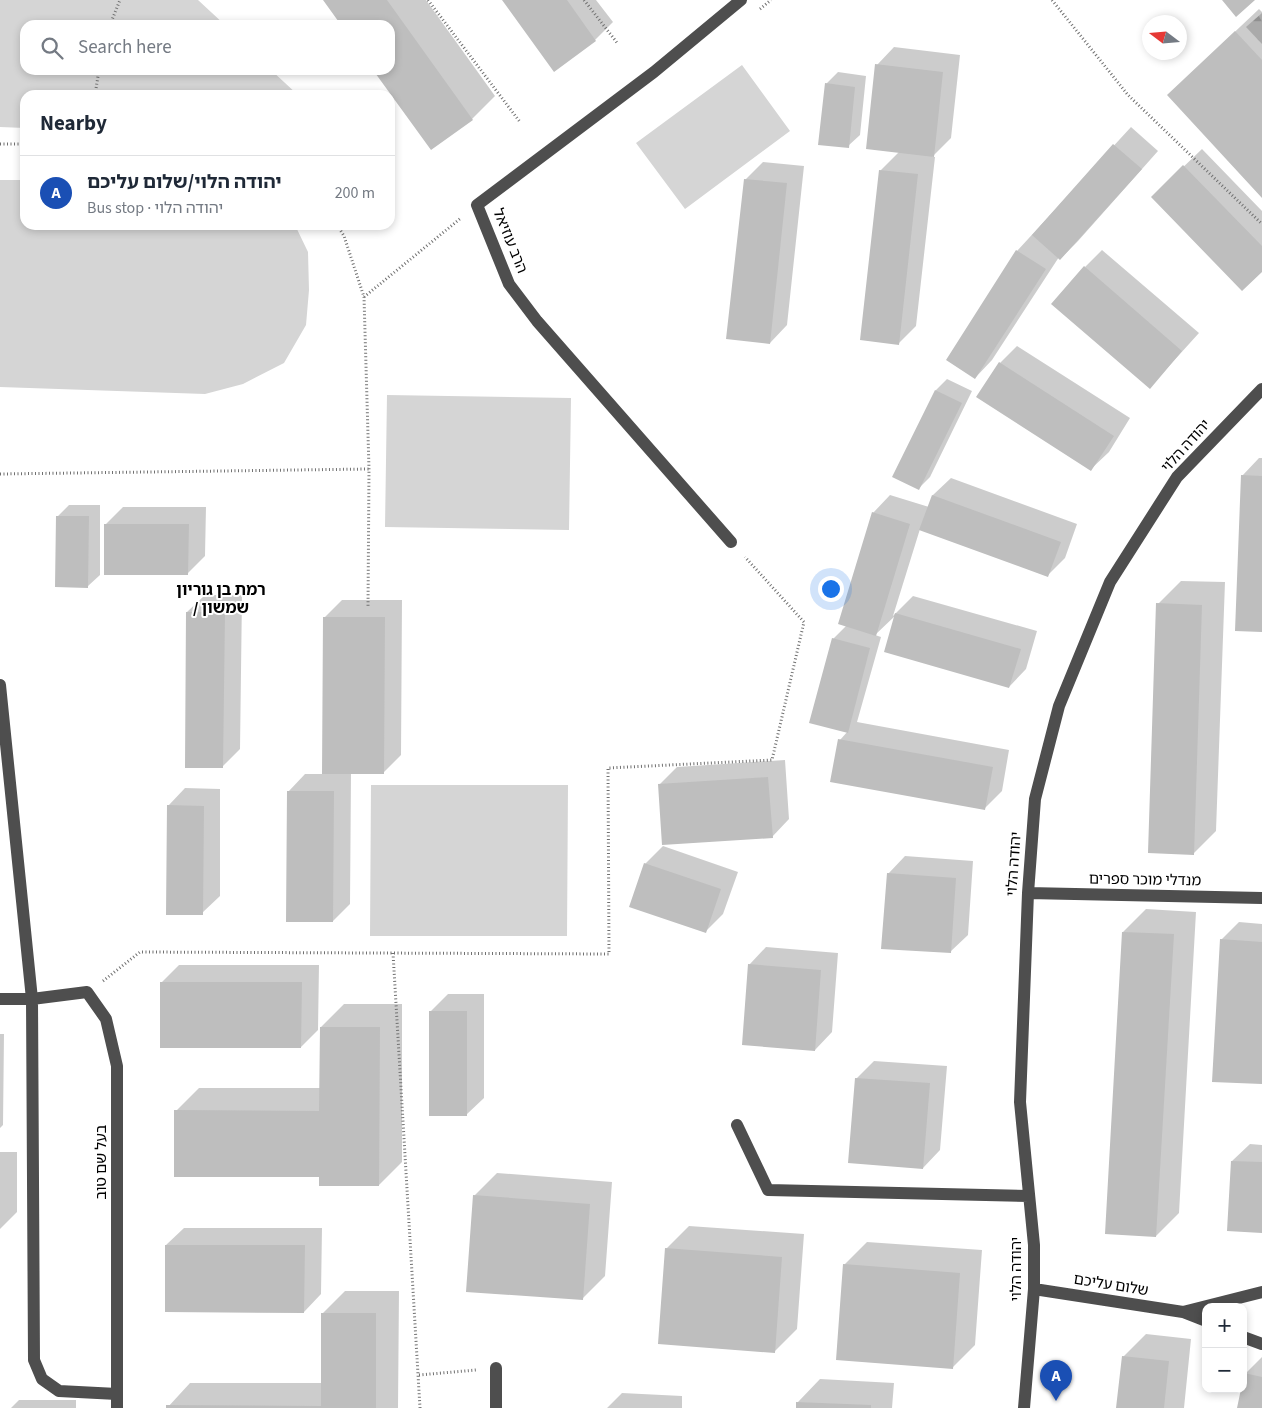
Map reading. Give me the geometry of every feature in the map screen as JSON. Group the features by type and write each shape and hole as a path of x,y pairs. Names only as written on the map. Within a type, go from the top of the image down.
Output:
{"street":[{"name":"הרב עוזיאל","path":"731,542 537,321 509,284 477,204 654,72 741,0"},
{"name":"יהודה הלוי","path":"1024,1408 1034,1289 1034,1245 1020,1102 1028,893 1035,799 1059,706 1110,582 1177,477 1262,389"},
{"path":"0,685 32,999 34,1360 42,1379 60,1391 117,1394"},
{"name":"מנדלי מוכר ספרים","path":"1028,893 1262,898"},
{"path":"0,999 32,999 87,992"},
{"name":"בעל שם טוב","path":"87,992 106,1019 117,1066 117,1408"},
{"path":"737,1125 768,1190 1029,1196"},
{"name":"שלום עליכם","path":"1034,1289 1183,1312 1202,1319"},
{"name":"שלום עליכם","path":"1183,1312 1262,1292"},
{"path":"1247,1338 1262,1344"},
{"path":"496,1368 496,1408"}],"path":[{"path":"112,20 120,0"},
{"path":"428,0 520,122"},
{"path":"584,0 618,44"},
{"path":"1052,0 1128,95 1262,224"},
{"path":"96,90 98,75"},
{"path":"0,144 20,144"},
{"path":"364,297 477,204"},
{"path":"340,230 344,236 364,297 369,469 368,607"},
{"path":"0,474 369,469"},
{"path":"87,992 140,952 608,954 608,768 772,760 804,622 731,542"},
{"path":"393,953 420,1408"},
{"path":"419,1375 496,1368"}],"green space":[{"path":"0,0 198,0 220,20 20,20 20,75 276,75 293,90 20,90 20,128 0,127"},
{"path":"1262,13 1262,44 1246,27"},
{"path":"742,65 790,131 685,209 636,143"},
{"path":"0,180 20,180 20,230 297,230 308,252 309,290 306,325 284,363 243,384 205,394 0,387"},
{"path":"387,395 571,398 569,530 385,527"},
{"path":"371,785 568,785 567,936 370,936"}],"building":[{"path":"323,0 387,0 473,120 431,150 395,100 395,90 388,90 377,75 395,75 395,20 337,20"},
{"path":"502,0 567,0 596,41 554,72"},
{"path":"1222,0 1255,0 1236,17"},
{"path":"1235,31 1262,60 1262,198 1167,95"},
{"path":"875,64 943,72 934,157 866,149"},
{"path":"825,83 855,87 849,148 818,145"},
{"path":"1113,144 1142,169 1060,260 1032,235"},
{"path":"1183,165 1262,246 1262,272 1242,291 1151,197"},
{"path":"879,170 918,174 899,345 860,340"},
{"path":"744,179 787,183 770,344 726,339"},
{"path":"1016,250 1046,269 975,379 946,360"},
{"path":"1084,266 1182,351 1150,389 1051,304"},
{"path":"999,362 1114,436 1091,471 976,397"},
{"path":"935,390 962,403 919,490 892,477"},
{"path":"1241,475 1262,476 1262,632 1235,631"},
{"path":"932,495 1061,542 1048,577 919,530"},
{"path":"872,512 910,524 876,636 838,624"},
{"path":"56,516 89,516 88,588 55,587"},
{"path":"104,524 189,524 188,575 104,575"},
{"path":"1156,603 1202,605 1194,855 1148,853"},
{"path":"186,612 225,612 223,768 185,768"},
{"path":"895,613 1021,649 1009,688 884,652"},
{"path":"323,617 385,617 384,774 322,774"},
{"path":"832,638 870,648 848,733 809,723"},
{"path":"838,739 993,767 985,810 830,782"},
{"path":"768,777 773,838 662,845 658,784"},
{"path":"287,791 334,791 333,922 286,922"},
{"path":"167,805 204,806 203,915 166,915"},
{"path":"644,863 721,889 706,933 629,907"},
{"path":"887,873 956,878 951,953 881,949"},
{"path":"1122,932 1174,934 1156,1237 1105,1234"},
{"path":"1220,939 1262,942 1262,1084 1212,1082"},
{"path":"748,964 821,970 815,1051 742,1045"},
{"path":"160,982 302,982 301,1048 160,1048"},
{"path":"429,1011 467,1011 467,1116 429,1116"},
{"path":"320,1027 380,1027 379,1186 319,1186 319,1177 174,1177 174,1110 319,1111"},
{"path":"855,1078 930,1083 923,1169 848,1163"},
{"path":"1231,1161 1262,1162 1262,1233 1227,1231"},
{"path":"473,1195 590,1204 583,1300 466,1292"},
{"path":"165,1245 305,1245 304,1313 165,1312"},
{"path":"665,1248 782,1257 775,1353 658,1344"},
{"path":"843,1264 960,1273 953,1369 836,1360"},
{"path":"321,1313 376,1313 376,1408 166,1408 166,1405 321,1406"},
{"path":"1122,1356 1169,1361 1164,1408 1116,1408"},
{"path":"1247,1374 1262,1377 1262,1408 1237,1408 1240,1393 1247,1393"},
{"path":"796,1402 871,1405 871,1408 796,1408"}],"place":[{"name":"יהודה הלוי/שלום עליכם","path":"1056,1401"}],"district":[{"name":"רמת בן גוריון / שמשון","path":"221,599"}]}
